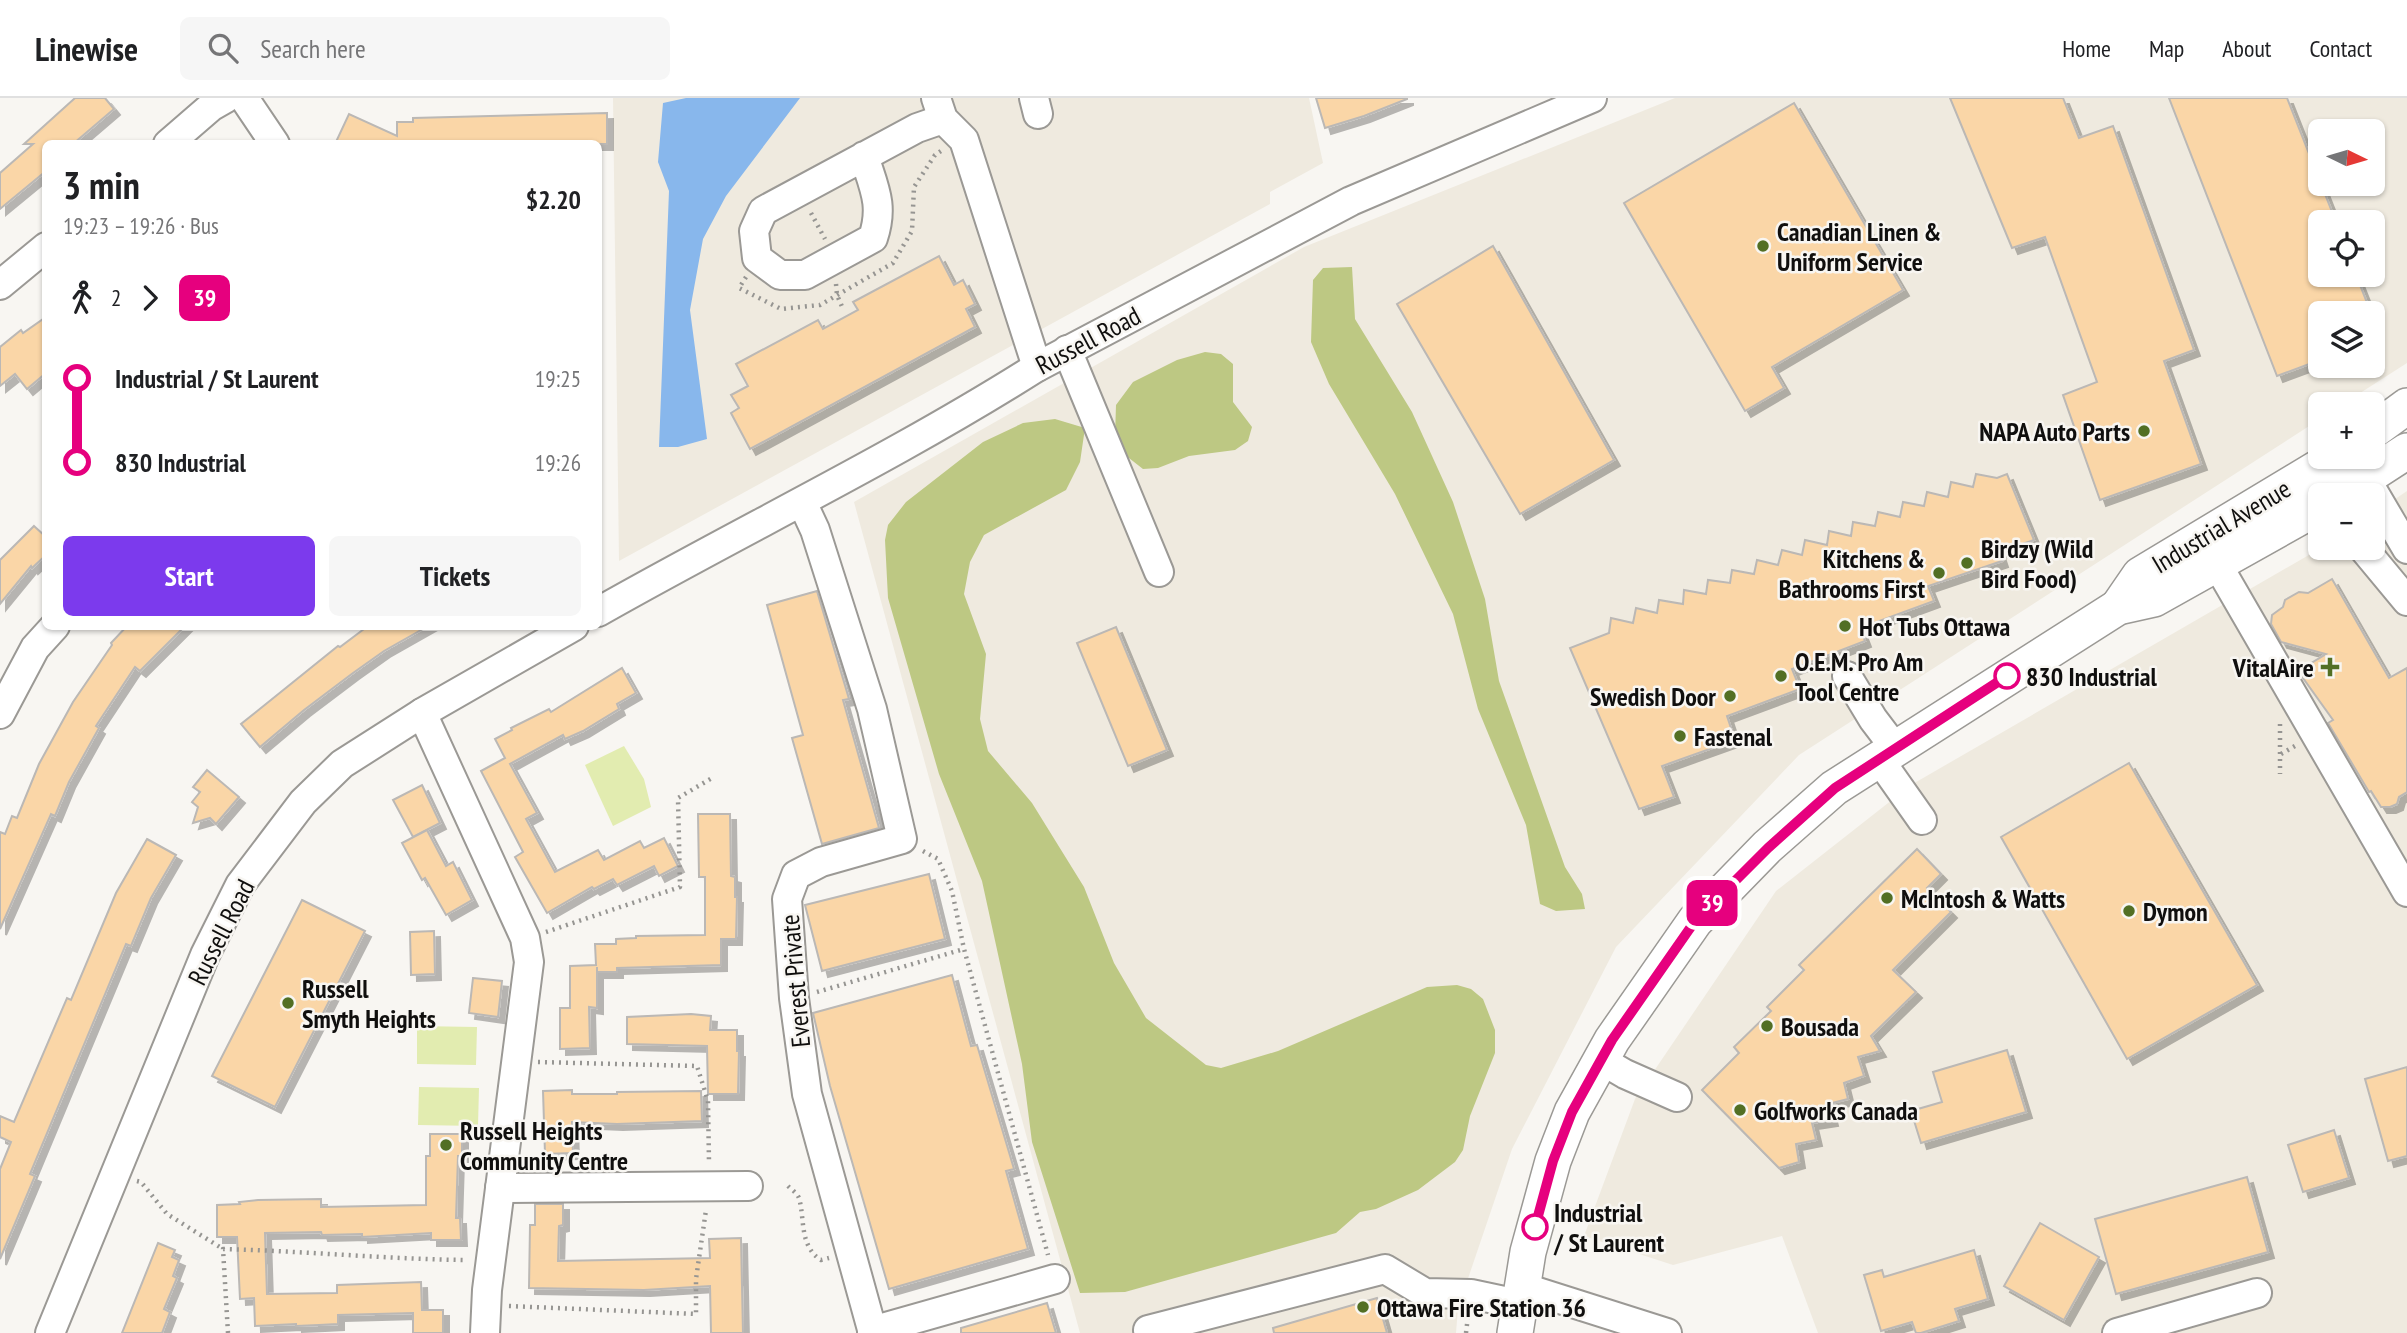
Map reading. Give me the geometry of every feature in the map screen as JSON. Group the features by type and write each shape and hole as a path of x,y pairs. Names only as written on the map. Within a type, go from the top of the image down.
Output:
{"main road":[{"path":"2385,422 2407,406"},
{"path":"2353,477 2407,451"},
{"name":"Industrial Avenue","path":"2118,607 2140,575 2324,475"},
{"name":"Industrial Avenue","path":"1518,1308 1528,1252 1553,1161 1572,1112 1612,1040 1695,921 1768,848 1835,788 1887,753 2118,607 2154,599 2308,513"}],"street":[{"path":"173,140 212,106 226,98"},
{"path":"244,98 272,140"},
{"name":"Russell Road","path":"602,608 802,502 1067,350 1352,201 1592,98"},
{"path":"864,156 879,205 878,225 873,238 805,275 780,275 757,258 754,231 763,211 864,156 917,128 940,108 964,140 1037,367"},
{"path":"0,285 42,250"},
{"path":"1067,350 1159,572"},
{"path":"2353,477 2407,549"},
{"path":"802,502 815,530 872,709 902,839"},
{"path":"2373,560 2407,601"},
{"path":"2217,564 2407,892"},
{"path":"0,714 35,648 51,630"},
{"name":"Russell Road","path":"50,1333 205,955 240,886 303,802 342,764 422,713 567,630"},
{"path":"1847,676 1873,719 1887,753 1922,820"},
{"path":"422,713 525,938 529,962 491,1260 485,1333"},
{"name":"Everest Private","path":"873,1332 807,1094 794,998 787,899 796,875 821,862 902,839"},
{"path":"1601,1060 1677,1097"},
{"path":"500,1188 748,1186"},
{"path":"1149,1333 1148,1330 1385,1269 1425,1293 1471,1294 1518,1308 1667,1333"},
{"path":"873,1332 1055,1279"},
{"path":"2117,1333 2257,1293"}],"path":[{"path":"525,938 680,887 678,798 712,778"},
{"path":"902,839 938,859 952,891 964,949 1055,1279"},
{"path":"794,998 964,949"},
{"path":"486,1305 696,1314 696,1279 709,1187 708,1101 697,1066 516,1061"},
{"path":"116,1172 141,1182 167,1214 223,1249 491,1260"},
{"path":"788,1186 799,1198 802,1230 814,1255 821,1260 851,1252"},
{"path":"223,1249 228,1333"}],"shaded area":[{"path":"613,98 1309,98 1323,163 1270,192 1270,204 619,561"},
{"path":"1675,98 2407,98 2407,363 2385,377 2385,301 2308,301 2308,378 2384,378 2362,392 2308,392 2308,427 1799,755 1616,947 1512,1149 1458,1308 1456,1333 1080,1333 854,502 1304,247"},
{"path":"2407,491 2407,1333 1818,1333 1782,1236 1673,1265 1584,1236 1635,1099 1776,891 1911,785 2308,556 2308,560 2385,560 2385,506"}],"green space":[{"path":"1352,267 1355,319 1412,412 1453,502 1485,599 1499,681 1565,867 1582,894 1585,909 1556,911 1540,904 1526,825 1478,709 1453,614 1395,494 1329,384 1311,342 1313,280 1323,268"},
{"path":"1205,352 1221,354 1233,364 1233,402 1252,427 1248,441 1235,450 1189,456 1158,468 1143,469 1120,451 1115,436 1116,405 1133,382 1177,360"},
{"path":"1055,419 1085,428 1080,462 1066,490 984,535 970,562 964,594 986,654 980,719 988,751 1032,803 1084,887 1114,963 1146,1018 1206,1065 1221,1068 1278,1051 1427,987 1457,985 1471,989 1483,999 1495,1030 1495,1053 1470,1116 1463,1150 1455,1162 1418,1190 1376,1209 1360,1212 1336,1233 1125,1292 1080,1293 1032,1142 1022,1064 982,881 939,774 888,598 885,540 888,525 906,502 983,442 1023,423"},
{"path":"624,746 644,779 651,807 613,826 585,765"},
{"path":"417,1026 477,1027 476,1065 417,1064"},
{"path":"419,1087 479,1088 478,1126 418,1125"}],"water":[{"path":"686,98 800,98 726,196 703,239 690,310 707,439 678,447 659,447 669,191 658,162 663,103"}],"building":[{"path":"75,98 105,98 114,109 78,140 42,140 42,174 0,209 0,173 33,144 24,144"},
{"path":"1316,98 1407,98 1407,99 1325,128"},
{"path":"1950,98 2063,98 2079,138 2113,126 2194,350 2164,361 2201,464 2100,500 2063,395 2097,382 2045,237 2012,248"},
{"path":"2169,98 2287,98 2308,151 2308,196 2326,196 2331,210 2308,210 2308,287 2361,287 2366,301 2308,301 2308,364 2277,376"},
{"name":"Canadian Linen & Uniform Service","path":"1794,103 1903,290 1772,367 1784,388 1745,411 1624,203"},
{"path":"607,113 607,144 602,144 602,140 337,140 349,114 397,136 397,122 413,122 413,118"},
{"path":"1493,246 1614,460 1520,514 1397,304"},
{"path":"939,256 954,285 963,280 975,304 966,309 975,327 750,449 731,413 739,408 731,395 748,386 736,364 818,320 823,329 858,310 853,302"},
{"path":"42,320 42,376 27,389 15,374 0,386 0,347 21,330 23,333"},
{"path":"1976,474 1997,478 2007,474 2034,540 1999,552 2002,561 1928,586 1934,601 1860,628 1865,641 1792,669 1800,689 1727,716 1735,740 1662,766 1674,797 1639,809 1570,648 1609,633 1611,618 1633,623 1636,608 1657,613 1659,600 1683,604 1684,590 1706,594 1708,580 1730,583 1732,570 1754,574 1757,560 1778,565 1782,550 1802,555 1805,540 1827,545 1829,531 1851,536 1853,522 1875,526 1878,512 1900,517 1903,502 1924,506 1927,492 1948,497 1951,482 1973,487"},
{"path":"34,526 42,533 42,559 32,568 31,566 0,604 0,560"},
{"path":"2332,579 2389,678 2407,668 2407,792 2399,797 2397,804 2390,807 2381,807 2371,791 2369,792 2328,723 2333,720 2298,671 2326,654 2281,642 2271,624 2272,615 2283,607 2285,600 2299,592 2308,593"},
{"path":"817,591 849,699 843,700 879,828 822,844 792,738 803,735 767,605"},
{"path":"1116,627 1167,750 1128,766 1077,643"},
{"path":"123,630 181,630 140,671 135,667 96,726 99,728 69,782 55,816 51,814 0,929 0,832 5,834 12,816 17,818 39,764 73,702 111,643"},
{"path":"363,630 421,630 353,673 260,747 241,724"},
{"path":"622,668 636,693 617,704 619,709 583,731 565,739 563,735 510,764 537,813 526,819 555,872 598,850 604,860 640,841 644,848 664,838 678,866 659,876 654,866 617,885 613,879 594,889 592,887 547,913 515,857 523,852 481,771 505,758 495,739 549,709 551,712"},
{"name":"Dymon","path":"2129,763 2257,985 2127,1059 2001,837"},
{"path":"207,770 239,797 216,824 210,818 193,823 198,807 192,802 200,792 193,787"},
{"path":"422,785 440,823 413,837 393,800"},
{"path":"698,814 730,814 731,876 735,877 737,897 736,939 721,939 721,965 617,968 617,972 597,972 597,1008 589,1007 590,1048 560,1049 560,1008 570,1008 570,966 596,965 595,944 616,944 616,939 636,936 705,935 705,877 699,877"},
{"path":"427,830 446,866 453,862 472,900 446,915 425,878 422,880 402,843"},
{"path":"147,839 176,855 151,898 131,946 126,944 30,1174 35,1176 0,1259 0,1169 11,1142 0,1137 0,1116 14,1122 67,998 71,1000 116,893"},
{"path":"1917,849 1941,874 1927,888 1951,912 1893,970 1916,992 1871,1036 1880,1051 1858,1057 1864,1076 1844,1083 1848,1099 1828,1104 1832,1120 1812,1123 1816,1140 1796,1144 1799,1162 1779,1168 1702,1090 1739,1053 1734,1047 1771,1011 1767,1007 1804,970 1799,965"},
{"path":"929,874 945,939 822,971 805,905"},
{"name":"Russell Smyth Heights","path":"302,900 365,931 275,1107 212,1076"},
{"path":"434,931 435,974 411,975 410,932"},
{"path":"952,975 971,1046 977,1045 1014,1169 1006,1171 1028,1249 889,1289 830,1086 813,1013"},
{"path":"473,978 502,981 498,1017 469,1013"},
{"path":"691,1014 711,1016 710,1030 737,1030 738,1094 708,1094 707,1046 627,1044 627,1017"},
{"path":"2007,1050 2026,1112 1921,1143 1911,1111 1942,1102 1933,1072"},
{"path":"2407,1067 2407,1156 2388,1161 2365,1079"},
{"path":"572,1090 572,1094 701,1091 702,1121 617,1124 572,1122 573,1153 545,1154 543,1091"},
{"path":"2334,1130 2349,1178 2303,1192 2288,1145"},
{"path":"430,1134 462,1134 462,1156 458,1156 456,1218 460,1218 461,1240 431,1240 431,1233 362,1237 362,1234 322,1235 321,1232 265,1233 267,1294 337,1293 337,1285 421,1282 422,1310 443,1310 443,1333 413,1333 413,1313 338,1315 338,1324 255,1326 254,1298 240,1299 237,1237 217,1237 217,1205 258,1200 321,1199 321,1207 426,1205 426,1156 430,1156"},
{"path":"2247,1177 2268,1252 2116,1294 2095,1219"},
{"path":"535,1204 563,1204 558,1261 710,1258 709,1239 741,1238 743,1333 711,1333 710,1286 644,1290 529,1288 530,1225 535,1225"},
{"path":"2040,1223 2099,1257 2064,1320 2004,1286"},
{"path":"158,1243 175,1250 172,1257 179,1260 173,1276 177,1278 164,1309 170,1312 162,1333 122,1333"},
{"path":"1974,1250 1988,1299 1955,1309 1959,1321 1921,1333 1916,1333 1912,1322 1881,1331 1864,1275 1882,1270 1884,1277"},
{"name":"Ottawa Fire Station 36","path":"1377,1298 1387,1333 1274,1333 1273,1328"},
{"path":"1047,1303 1056,1333 961,1333 961,1328"}],"bus line":[{"name":"39","path":"1535,1227 1553,1161 1572,1112 1612,1040 1695,921 1768,848 1835,788 2007,676"}],"place":[{"name":"Canadian Linen & Uniform Service","path":"1763,246"},
{"name":"NAPA Auto Parts","path":"2144,431"},
{"name":"Birdzy (Wild Bird Food)","path":"1967,563"},
{"name":"Kitchens & Bathrooms First","path":"1939,573"},
{"name":"Hot Tubs Ottawa","path":"1845,626"},
{"name":"VitalAire","path":"2330,667"},
{"name":"O.E.M. Pro Am Tool Centre","path":"1781,676"},
{"name":"830 Industrial","path":"2007,676"},
{"name":"Swedish Door","path":"1730,696"},
{"name":"Fastenal","path":"1680,736"},
{"name":"McIntosh & Watts","path":"1887,898"},
{"name":"Dymon","path":"2129,911"},
{"name":"Russell Smyth Heights","path":"288,1003"},
{"name":"Bousada","path":"1767,1026"},
{"name":"Golfworks Canada","path":"1740,1110"},
{"name":"Russell Heights Community Centre","path":"446,1145"},
{"name":"Industrial / St Laurent","path":"1535,1227"},
{"name":"Ottawa Fire Station 36","path":"1363,1307"}]}
